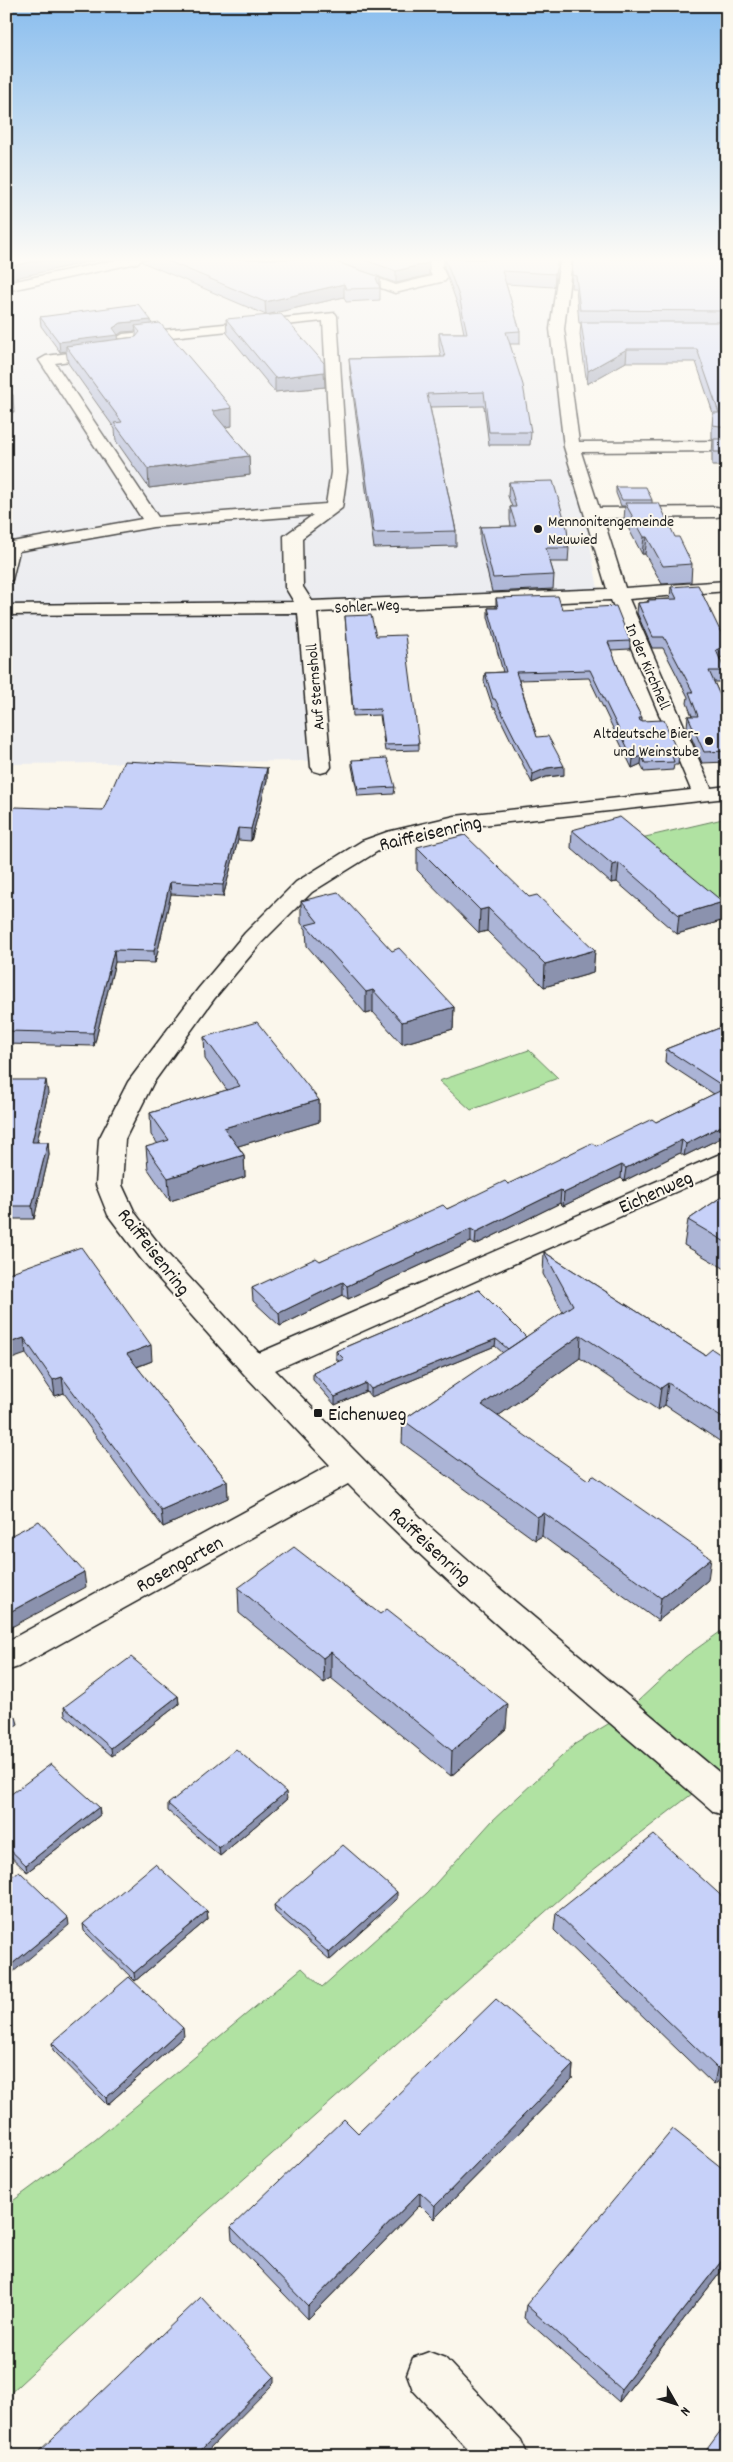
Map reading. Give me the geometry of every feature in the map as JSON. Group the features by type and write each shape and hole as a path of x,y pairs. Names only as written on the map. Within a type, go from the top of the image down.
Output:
{"street":[{"path":"55,374 153,522"},
{"path":"307,607 294,587 293,536 334,508 340,472 334,374"},
{"name":"In der Kirchhell","path":"566,374 572,447 618,594 703,794"},
{"path":"572,447 727,446"},
{"path":"6,576 9,547 153,522 334,508"},
{"path":"593,513 716,512"},
{"name":"Sohler Weg","path":"6,610 307,607 618,594 727,586"},
{"name":"Auf Sternsholl","path":"307,607 321,767"},
{"path":"74,630 79,610"},
{"name":"Raiffeisenring","path":"727,792 455,822 395,837 370,846 340,862 304,888 253,938 206,994 141,1082 112,1139 108,1185 122,1215 152,1254 254,1367 351,1468 420,1536 487,1597 727,1801"},
{"name":"Eichenweg","path":"254,1367 727,1159"},
{"name":"Rosengarten","path":"6,1658 351,1468"},
{"path":"429,2374 505,2456"}],"shaded area":[{"path":"6,374 563,374 572,447 599,594 296,605 310,761 6,764"}],"green space":[{"path":"727,818 727,909 641,838"},
{"path":"529,1050 558,1078 471,1110 439,1081"},
{"path":"727,1627 727,1767 588,1874 184,2232 6,2397 6,2206 95,2140 302,1968 322,1987 427,1893 492,1821 575,1744 623,1715 685,1657"}],"building":[{"path":"87,374 203,374 232,408 212,411 249,456 148,469 114,423 122,422"},
{"path":"272,374 309,374 275,378"},
{"path":"351,374 519,374 531,432 489,432 484,392 427,394 456,531 374,533"},
{"path":"706,374 727,374 727,427 713,425 713,413 719,413"},
{"path":"6,386 13,395 6,396"},
{"path":"714,439 727,439 727,456 724,452 714,452"},
{"path":"553,481 567,528 568,539 566,540 569,548 546,548 554,575 493,578 480,527 516,526 510,507 516,507 509,482"},
{"path":"616,487 646,487 652,500 622,500"},
{"path":"625,503 659,503 675,537 679,537 692,564 663,566"},
{"path":"698,585 727,645 716,650 725,671 709,671 727,711 727,751 704,752 688,716 698,716 689,692 693,692 664,637 653,637 638,603 649,602 648,600 677,599 671,587"},
{"path":"558,596 562,609 616,606 630,641 608,642 628,691 642,718 639,718 640,721 664,720 679,756 672,756 674,762 645,763 642,756 633,759 590,670 516,672 537,737 548,736 564,766 547,768 533,774 495,699 493,699 485,673 506,672 488,608 498,608 496,598"},
{"path":"371,615 376,636 405,635 419,744 385,745 380,709 353,710 345,616"},
{"path":"387,758 395,787 358,789 352,760"},
{"path":"124,761 267,768 251,829 238,828 223,885 170,882 154,951 114,950 93,1033 6,1031 6,827 15,807 103,810"},
{"path":"620,817 723,902 679,915 619,863 613,865 572,830"},
{"path":"465,835 529,897 537,895 595,950 545,964 488,908 480,910 417,847"},
{"path":"338,892 392,951 399,948 454,1007 402,1022 373,990 366,992 306,925 318,922 301,901"},
{"path":"257,1022 319,1100 224,1128 244,1155 168,1178 146,1147 169,1140 150,1113 240,1086 204,1037"},
{"path":"727,1025 727,1123 686,1144 682,1140 626,1168 622,1165 564,1193 561,1190 476,1232 471,1229 347,1286 343,1282 279,1313 252,1288 316,1258 320,1261 443,1205 447,1209 505,1181 508,1184 592,1143 596,1146 652,1119 656,1122 726,1088 666,1049"},
{"path":"6,1080 46,1080 32,1142 48,1142 32,1206 6,1206"},
{"path":"727,1193 727,1243 688,1220"},
{"path":"81,1247 151,1345 127,1354 227,1481 161,1510 62,1377 53,1380 24,1338 6,1344 6,1274"},
{"path":"544,1252 705,1355 712,1349 727,1359 727,1421 668,1383 661,1388 581,1335 482,1405 588,1480 593,1475 711,1558 661,1598 544,1513 537,1517 403,1420 573,1305"},
{"path":"479,1290 526,1337 508,1349 496,1339 371,1389 366,1383 335,1397 313,1373 344,1359 336,1351"},
{"path":"39,1521 84,1572 6,1614 6,1538"},
{"path":"294,1547 380,1614 387,1609 508,1704 452,1751 331,1652 323,1658 238,1588"},
{"path":"131,1657 178,1696 111,1748 64,1707"},
{"path":"6,1707 16,1717 6,1724"},
{"path":"236,1749 286,1792 219,1848 168,1804"},
{"path":"51,1764 99,1807 26,1865 6,1846 6,1798"},
{"path":"654,1835 727,1901 727,2060 717,2068 556,1913"},
{"path":"343,1845 397,1892 329,1953 274,1905"},
{"path":"155,1864 207,1911 134,1973 83,1924"},
{"path":"19,1871 68,1918 6,1969 6,1881"},
{"path":"129,1977 183,2028 106,2098 52,2043"},
{"path":"496,1999 573,2065 435,2206 420,2192 308,2306 231,2227 344,2119 358,2133"},
{"path":"673,2129 727,2172 727,2254 621,2389 526,2305"},
{"path":"201,2297 274,2376 195,2456 34,2456"},
{"path":"727,2422 727,2456 702,2456"}],"place":[{"name":"Mennonitengemeinde Neuwied","path":"538,529"},
{"name":"Altdeutsche Bier- und Weinstube","path":"709,741"},
{"name":"Eichenweg","path":"318,1413"}]}
